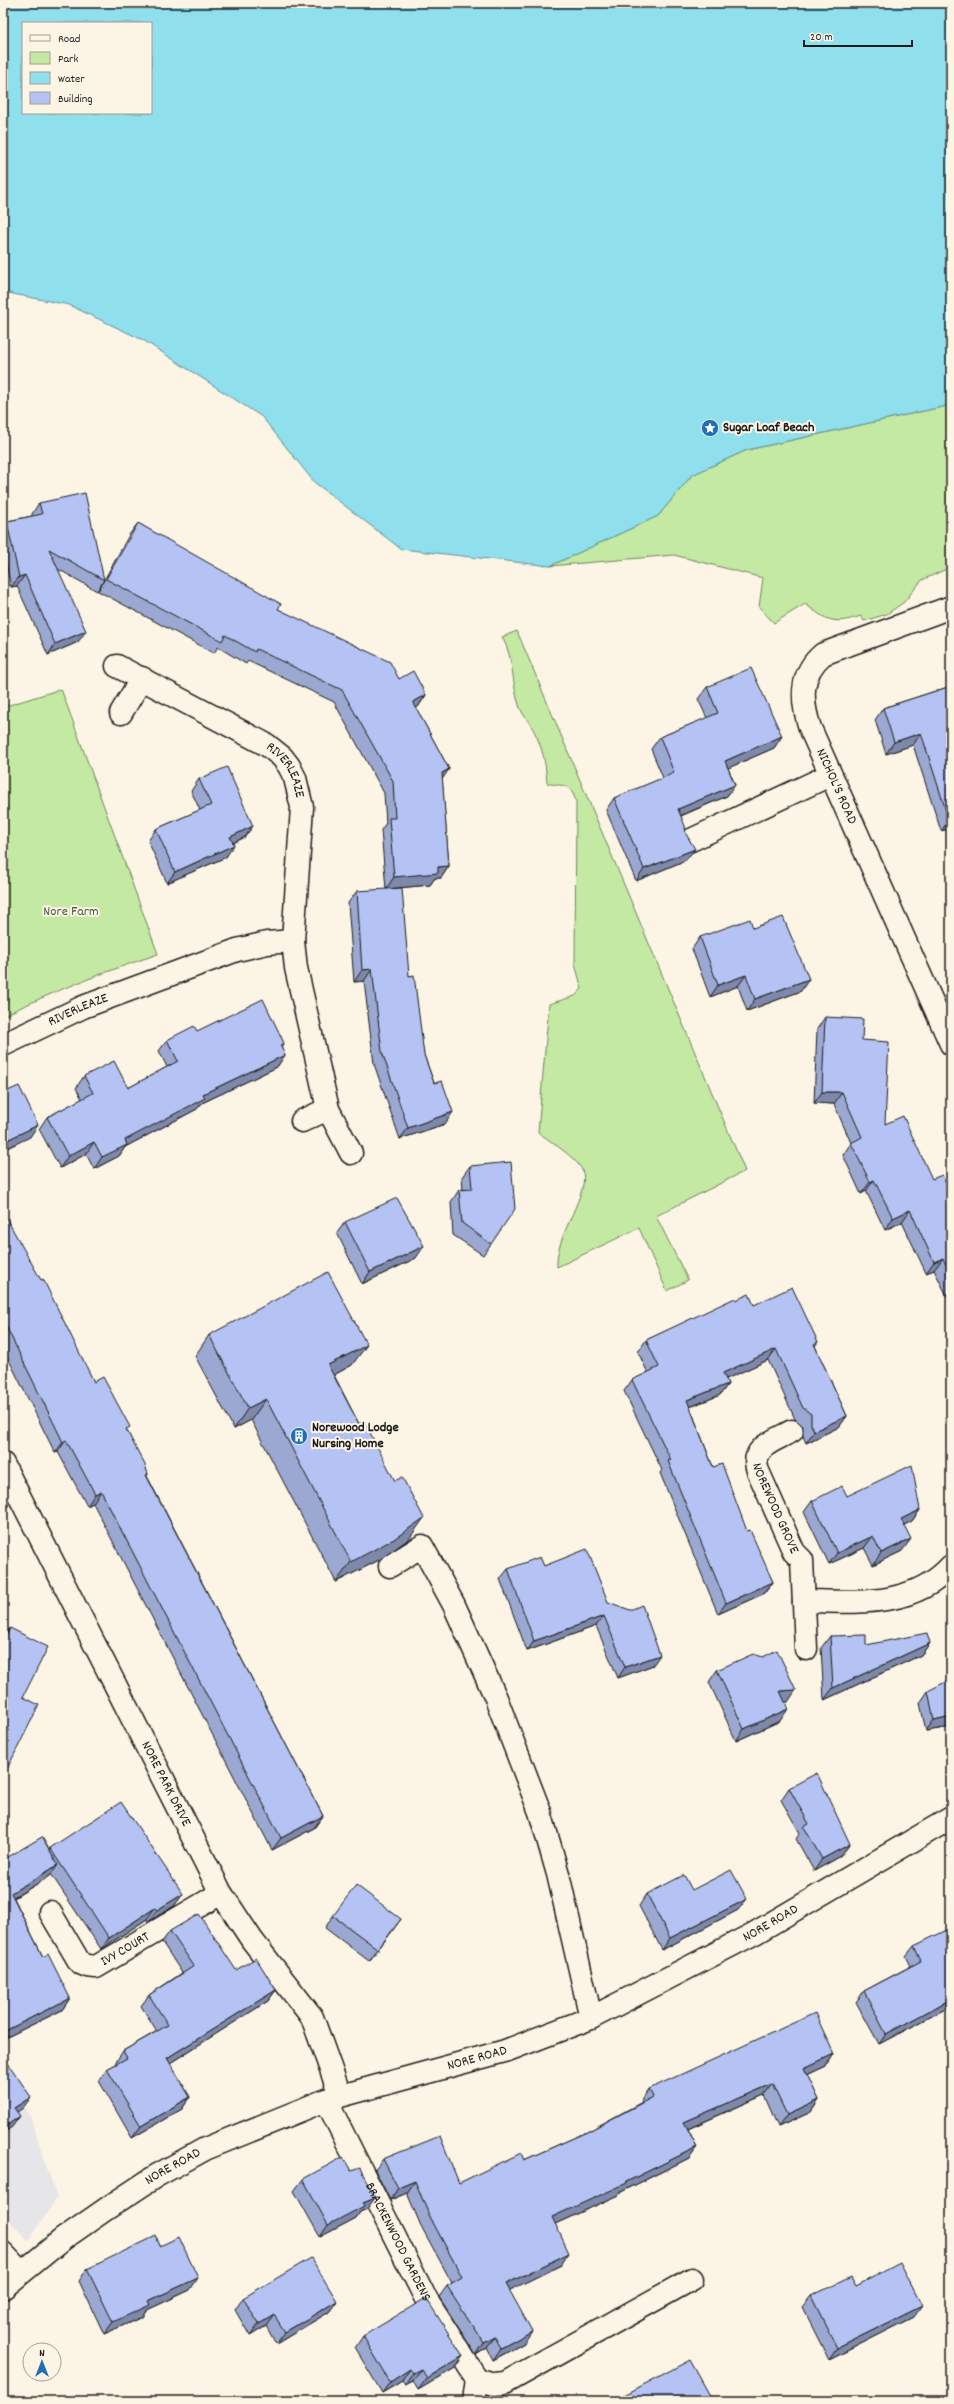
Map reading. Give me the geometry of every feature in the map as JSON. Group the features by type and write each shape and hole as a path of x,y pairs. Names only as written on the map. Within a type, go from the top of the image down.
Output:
{"street":[{"name":"NICHOL'S ROAD","path":"951,607 829,651 814,663 804,685 803,702 810,728 830,775 951,1044"},
{"name":"RIVERLEAZE","path":"117,666 267,745 289,766 298,789 302,818 293,940 296,968 328,1109 351,1153"},
{"path":"121,713 142,678"},
{"path":"689,841 830,775"},
{"name":"RIVERLEAZE","path":"3,1045 83,1007 236,950 267,943 293,940"},
{"path":"302,1121 328,1109"},
{"name":"NOREWOOD GROVE","path":"792,1431 763,1446 756,1461 794,1552 802,1560 806,1649"},
{"name":"NORE PARK DRIVE","path":"3,1464 222,1893 252,1940 312,2016 333,2098"},
{"path":"390,1566 422,1546 454,1605 496,1698 543,1821 591,2018"},
{"path":"804,1601 876,1602 897,1598 927,1586 951,1566"},
{"name":"NORE ROAD","path":"3,2288 63,2239 156,2176 205,2149 333,2098 505,2052 591,2018 755,1933 951,1818"},
{"name":"IVY COURT","path":"50,1912 80,1963 84,1966 96,1967 222,1893"},
{"name":"BRACKENWOOD GARDENS","path":"333,2098 427,2301 477,2379"},
{"path":"3,2253 21,2272"},
{"path":"474,2401 477,2379 494,2384 505,2383 692,2279"}],"shaded area":[{"path":"3,2078 30,2116 57,2198 28,2241 3,2213"}],"green space":[{"path":"951,405 951,567 922,580 904,602 887,614 864,621 861,616 837,621 825,618 805,604 774,623 759,607 763,578 674,555 550,566 658,516 692,475 747,450"},
{"path":"517,631 745,1171 656,1216 688,1280 667,1291 639,1228 557,1267 561,1242 578,1202 584,1179 579,1165 538,1132 549,1004 575,996 582,989 575,964 576,801 571,790 568,788 561,785 547,783 545,762 539,742 532,726 520,708 515,690 509,654 502,637"},
{"name":"Nore Farm","path":"61,689 158,954 79,982 3,1016 3,707"}],"water":[{"path":"3,3 951,3 951,405 747,450 692,475 658,516 550,566 401,549 314,482 262,417 143,340 69,305 3,292"}],"building":[{"path":"85,493 104,580 49,549 86,631 55,644 25,575 19,577 8,527 3,524 3,522 42,514 39,503"},
{"path":"138,523 281,604 278,609 390,662 399,679 413,671 426,695 413,702 449,769 442,773 449,866 438,867 438,873 394,877 389,818 395,818 393,781 342,690 256,649 255,652 225,635 222,641 106,579"},
{"path":"751,668 782,736 725,761 735,785 678,809 685,826 686,834 695,849 644,869 614,798 674,773 660,737 718,713 707,687"},
{"path":"951,686 951,819 949,820 921,733 894,742 883,708"},
{"path":"227,767 253,826 230,837 234,845 175,872 156,829 211,805 199,779"},
{"path":"402,888 409,976 414,975 424,1055 434,1083 442,1081 453,1112 408,1128 382,1052 372,969 362,970 357,891"},
{"path":"783,917 809,979 755,999 746,975 718,985 700,937 750,919 753,928"},
{"path":"263,999 284,1043 280,1045 285,1055 203,1094 205,1098 125,1140 127,1145 102,1157 94,1142 68,1156 47,1117 93,1093 84,1076 114,1061 128,1088 178,1061 167,1040 194,1026 197,1031"},
{"path":"825,1017 863,1019 862,1040 889,1042 885,1124 903,1116 932,1179 942,1175 951,1194 951,1276 943,1258 934,1262 910,1210 893,1218 874,1180 870,1182 851,1143 862,1137 842,1092 822,1092"},
{"path":"19,1086 38,1125 3,1142 3,1093"},
{"path":"511,1162 515,1209 491,1244 462,1223 459,1190 472,1189 470,1166"},
{"path":"397,1198 424,1246 370,1272 345,1222"},
{"path":"5,1216 41,1280 43,1279 94,1382 103,1377 130,1427 126,1429 145,1465 148,1474 146,1475 323,1816 281,1838 101,1491 95,1494 66,1440 63,1442 3,1320 3,1308 6,1306 3,1301 3,1217"},
{"name":"Norewood Lodge Nursing Home","path":"328,1272 367,1345 328,1365 359,1424 364,1421 395,1481 402,1477 424,1518 394,1539 351,1562 266,1399 248,1408 209,1335"},
{"path":"792,1287 818,1342 814,1344 847,1416 814,1431 811,1425 811,1414 803,1408 776,1349 723,1373 728,1384 687,1400 713,1467 722,1464 747,1531 750,1530 773,1582 726,1603 668,1461 671,1460 632,1380 659,1367 646,1340 735,1298 736,1300 749,1294 754,1305"},
{"path":"912,1465 920,1510 901,1519 911,1539 881,1553 873,1536 837,1553 812,1501 842,1486 847,1496"},
{"path":"587,1549 608,1602 630,1610 642,1605 660,1655 625,1667 604,1616 534,1641 508,1569 540,1557 544,1566"},
{"path":"10,1628 48,1647 23,1697 39,1705 3,1777 3,1642"},
{"path":"927,1633 930,1643 833,1688 830,1636 866,1635 866,1645"},
{"path":"777,1650 796,1690 780,1691 788,1709 744,1729 717,1670 753,1654 763,1657"},
{"path":"951,1679 951,1716 934,1720 928,1691"},
{"path":"817,1773 850,1844 822,1859 804,1827 809,1824 789,1788"},
{"path":"121,1802 183,1894 157,1910 155,1908 109,1938 50,1848"},
{"path":"42,1837 58,1865 11,1893 43,1957 48,1954 70,1998 3,2032 3,1860"},
{"path":"731,1870 747,1899 670,1938 647,1894 684,1875 692,1890"},
{"path":"356,1885 401,1919 378,1949 333,1916"},
{"path":"199,1914 236,1970 256,1958 276,1990 167,2058 190,2097 141,2126 107,2069 127,2058 123,2051 168,2025 149,1995 194,1966 170,1931"},
{"path":"951,1928 951,1999 886,2034 864,1991 921,1961 914,1946"},
{"path":"815,2013 834,2054 804,2068 819,2100 787,2115 772,2084 684,2122 697,2147 626,2182 627,2183 552,2217 569,2253 506,2284 532,2331 501,2348 495,2337 484,2343 447,2286 462,2277 429,2215 415,2181 398,2188 383,2159 440,2136 459,2183 521,2153 524,2160 587,2132 653,2097 649,2089"},
{"path":"3,2056 31,2097 14,2108 20,2116 3,2128"},
{"path":"343,2157 351,2171 360,2168 375,2198 363,2203 364,2206 328,2225 303,2179"},
{"path":"156,2236 160,2246 179,2237 198,2278 148,2301 150,2305 113,2322 87,2269"},
{"path":"311,2258 337,2301 285,2332 274,2315 259,2324 243,2298"},
{"path":"900,2263 922,2306 837,2348 811,2296 851,2277 856,2286"},
{"path":"426,2298 463,2356 427,2378 421,2369 413,2373 410,2369 390,2382 363,2336"},
{"path":"690,2360 713,2401 613,2401"}],"place":[{"name":"Sugar Loaf Beach","path":"710,428"},
{"name":"Norewood Lodge Nursing Home","path":"299,1436"}]}
